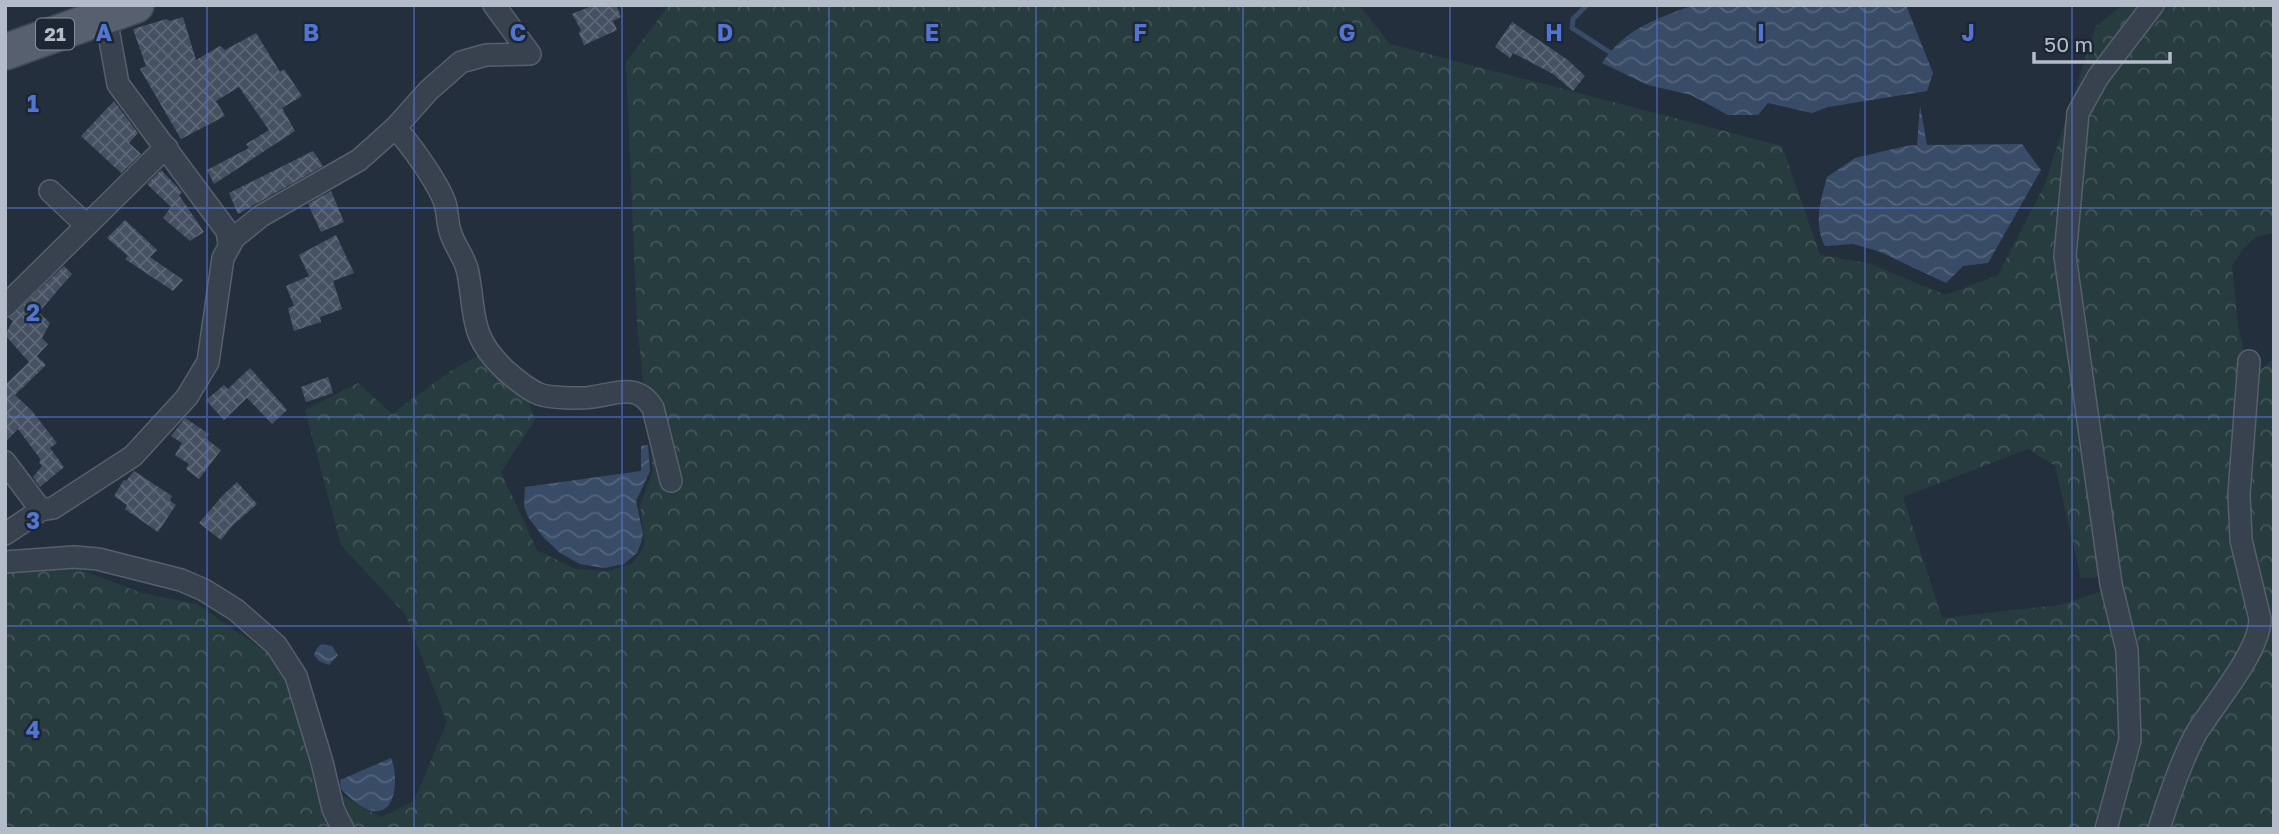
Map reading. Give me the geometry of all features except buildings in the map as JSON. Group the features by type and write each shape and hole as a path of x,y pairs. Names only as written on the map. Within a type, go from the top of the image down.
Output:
{"main road":[{"name":"21","path":"5,27 63,5"},
{"name":"21","path":"5,52 115,9"}],"street":[{"path":"5,534 41,510 53,508 134,456 187,397 208,362 223,258 229,243 261,216 359,160 461,62 486,55 530,54 495,5"},
{"path":"2106,829 2130,740 2127,650 2111,584 2065,256 2078,113 2098,77 2152,5"},
{"path":"115,9 118,85 227,231 229,243"},
{"path":"395,128 409,142 444,202 450,233 468,271 472,311 479,338 493,358 506,371 541,395 592,397 611,392 629,392 648,399 653,408 671,481"},
{"path":"5,306 167,148"},
{"path":"50,191 86,225"},
{"path":"2159,829 2196,735 2248,654 2260,628 2241,540 2239,494 2249,361"},
{"path":"7,468 41,510"},
{"path":"5,562 74,557 98,559 181,580 204,590 236,610 276,645 296,677 333,809 343,829"}],"green space":[{"path":"669,5 1359,5 1390,44 1782,146 1820,255 1868,263 1945,295 1998,275 2045,184 2096,26 2123,5 2274,5 2274,233 2256,237 2243,249 2232,266 2238,326 2244,351 2262,369 2274,358 2274,829 5,829 5,571 70,566 142,593 197,604 272,656 301,710 338,793 381,817 414,801 447,722 405,614 341,545 305,410 358,383 392,414 452,370 481,354 526,395 535,420 501,472 537,550 575,569 606,571 632,564 645,545 640,505 653,471 637,324 626,62","holes":["2028,449 2055,466 2081,578 2102,577 2103,591 2060,605 1942,618 1903,497"]}],"water":[{"path":"1693,5 1906,5 1933,73 1927,91 1828,107 1812,113 1768,103 1758,115 1728,115 1691,95 1648,85 1602,63 1621,41 1632,33 1654,20"},
{"path":"1920,106 1927,145 2022,144 2041,170 1988,263 1963,266 1946,283 1878,251 1853,244 1825,246 1819,229 1819,211 1827,177 1855,158 1917,145"},
{"path":"648,445 650,471 636,501 643,533 641,543 637,553 624,564 604,568 580,564 560,553 528,517 524,506 525,487 641,471 641,446"},
{"path":"322,644 332,646 338,655 329,665 319,661 314,655"},
{"path":"391,758 395,782 392,800 387,807 373,811 364,808 341,789 340,780"}],"waterway":[{"path":"1587,5 1573,19 1572,28 1614,55"}]}
